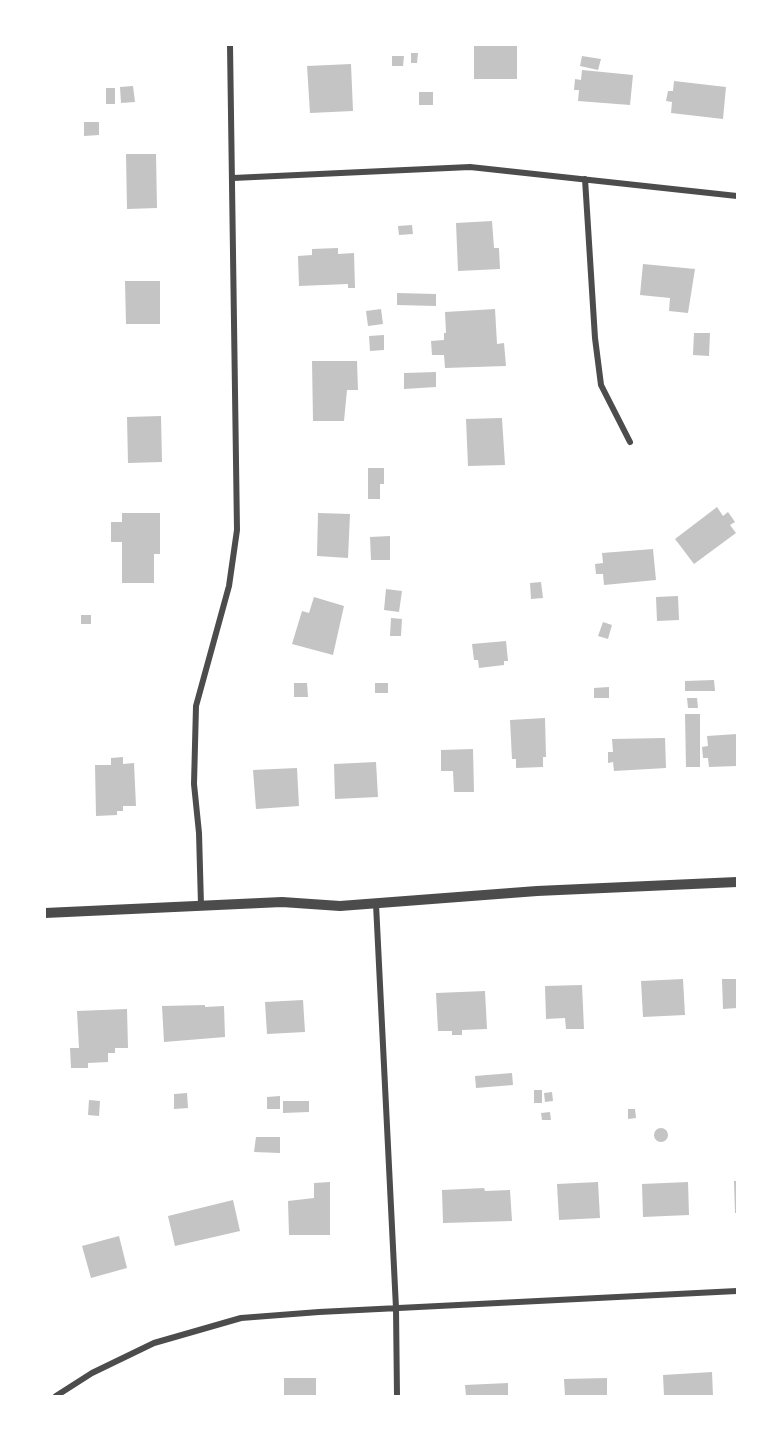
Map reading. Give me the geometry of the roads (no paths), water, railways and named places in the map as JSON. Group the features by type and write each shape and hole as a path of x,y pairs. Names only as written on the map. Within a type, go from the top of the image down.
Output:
{"street":[{"path":"201,905 199,833 194,784 196,706 229,586 237,530 230,45"},
{"path":"233,177 470,167 737,196"},
{"path":"585,179 595,338 601,385 630,442"},
{"path":"45,913 282,902 340,906 537,891 737,882"},
{"path":"376,904 396,1308 397,1396"},
{"path":"56,1396 125,1356 178,1334 252,1317 737,1292"}]}
